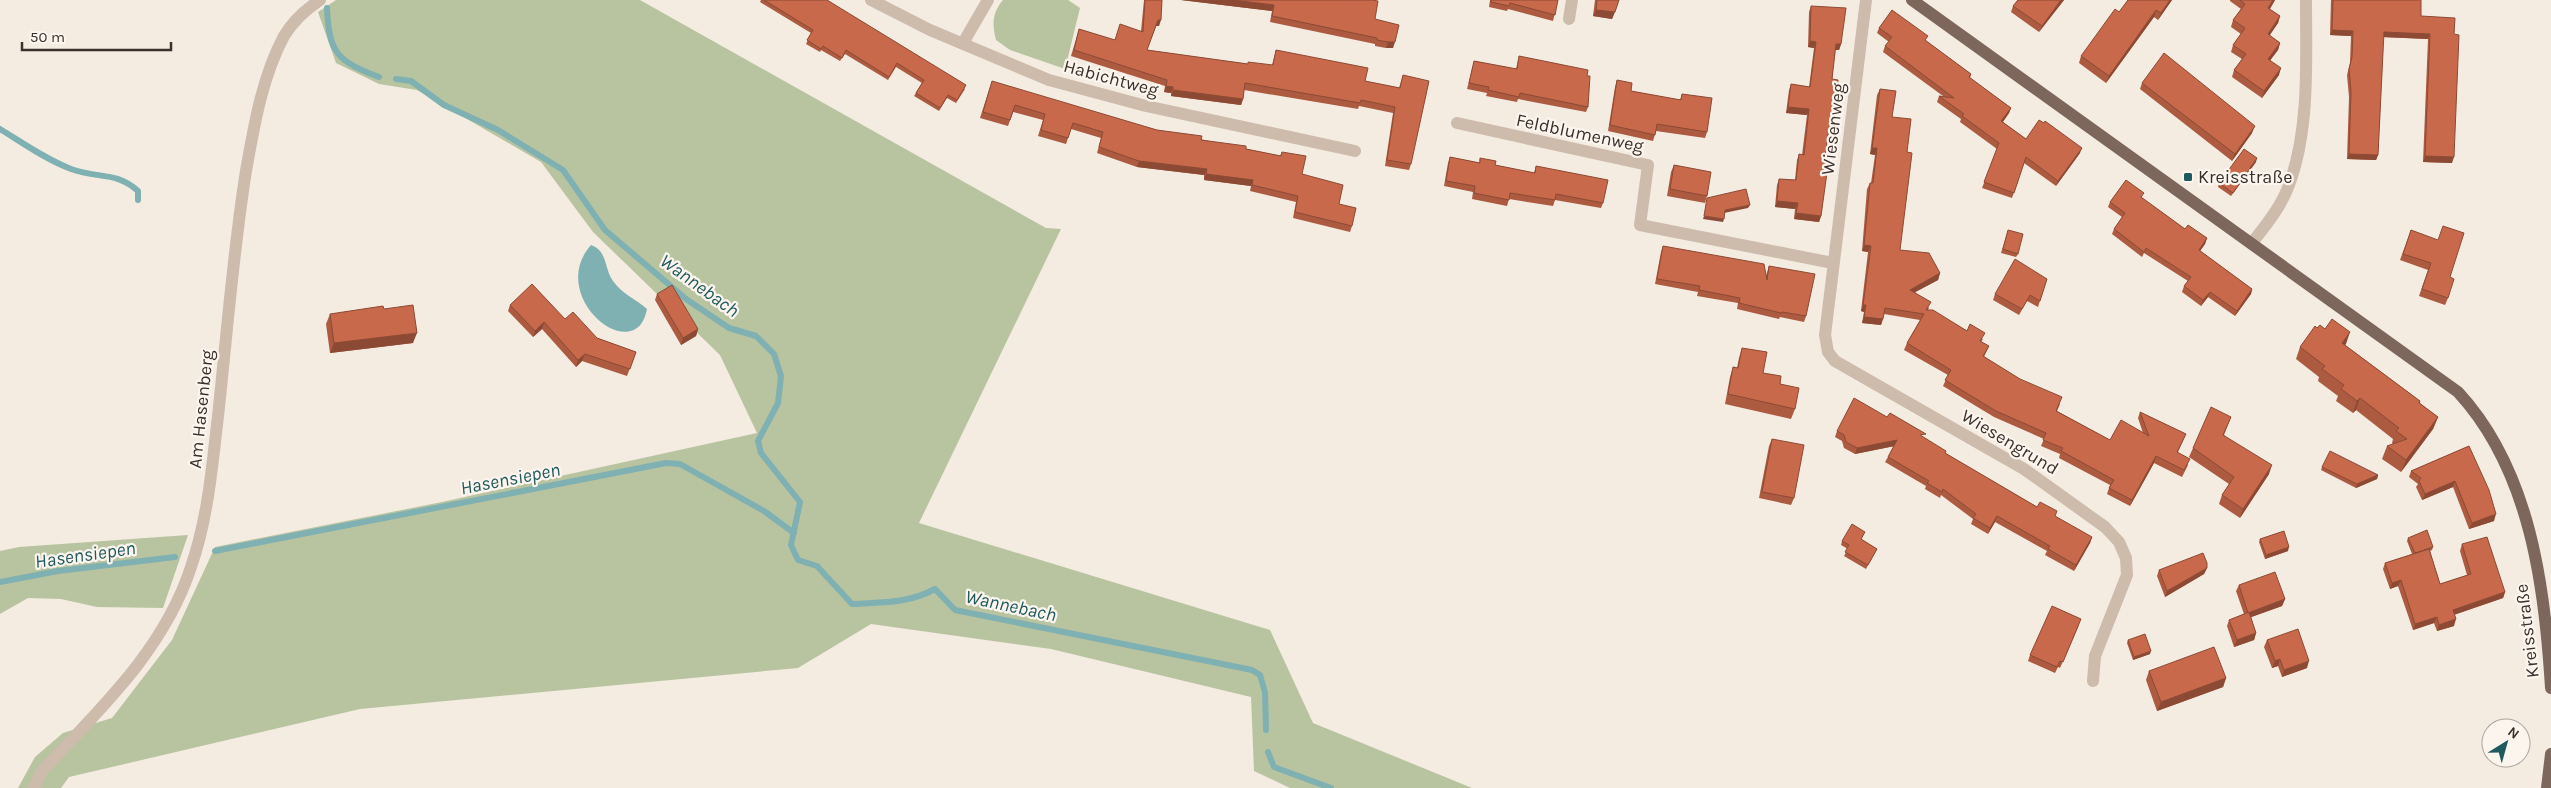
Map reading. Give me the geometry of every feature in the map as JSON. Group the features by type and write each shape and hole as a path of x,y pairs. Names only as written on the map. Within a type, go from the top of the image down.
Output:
{"main road":[{"name":"Kreisstraße","path":"1912,0 2458,392 2478,414 2491,433 2513,482 2531,538 2545,609 2551,688"},
{"path":"2547,788 2551,754"}],"street":[{"name":"Am Hasenberg","path":"34,788 42,771 137,668 162,632 189,573 208,498 238,222 252,133 271,67 284,36 298,17 320,0"},
{"name":"Habichtweg","path":"871,0 1048,80 1146,106 1355,152"},
{"path":"963,43 988,0"},
{"path":"1569,19 1572,0"},
{"name":"Wiesenweg","path":"1833,263 1866,0"},
{"path":"2252,243 2276,212 2286,192 2298,146 2307,92 2306,0"},
{"name":"Feldblumenweg","path":"1457,123 1648,165 1640,225 1833,263"},
{"name":"Wiesengrund","path":"1833,263 1825,335 1828,352 1835,361 2024,468 2105,527 2119,542 2126,558 2127,575 2095,656 2093,681"}],"green space":[{"path":"336,0 640,0 1046,228 1061,229 919,523 1270,630 1313,723 1472,788 1290,788 1254,771 1251,697 1051,649 871,624 798,668 360,709 69,777 61,788 18,788 35,757 63,733 112,718 172,640 215,547 442,502 757,433 720,355 593,232 541,162 417,90 379,84 336,63 318,12"},
{"path":"1003,0 1068,0 1080,8 1065,69 1010,50 996,40 994,19 997,9"},
{"path":"188,535 163,608 97,607 61,599 28,598 0,614 0,551 19,547"}],"water":[{"path":"591,245 600,251 610,276 617,286 647,309 641,324 631,331 618,331 604,324 592,313 583,298 578,281 580,263"}],"building":[{"path":"764,0 827,0 966,85 957,100 948,95 940,108 916,93 924,80 897,63 889,77 846,50 842,58 823,46 821,49 807,40 813,30"},
{"path":"1145,0 1162,0 1161,20 1158,20 1147,50 1248,64 1248,62 1273,65 1276,50 1368,68 1365,81 1400,88 1403,75 1429,81 1411,164 1387,160 1395,107 1361,100 1360,103 1245,83 1243,99 1173,90 1173,87 1166,86 1167,80 1074,50 1079,29 1115,40 1120,24 1143,32"},
{"path":"1233,0 1372,0 1378,1 1375,19 1399,25 1395,42 1388,42 1272,16 1274,5"},
{"path":"1491,0 1558,0 1555,15 1510,3 1509,6 1491,2"},
{"path":"1597,0 1619,0 1615,12 1596,10"},
{"path":"2018,0 2061,0 2042,26 2013,6"},
{"path":"2128,0 2170,0 2161,13 2156,10 2109,76 2081,56 2115,9 2119,12"},
{"path":"2240,0 2273,0 2268,8 2280,16 2268,34 2280,43 2268,59 2281,68 2264,91 2234,70 2246,54 2233,45 2245,28 2233,20 2245,4"},
{"path":"2333,0 2421,0 2421,16 2455,18 2454,34 2459,35 2454,157 2425,156 2430,34 2384,32 2378,155 2349,154 2351,91 2349,69 2352,57 2353,31 2332,30"},
{"path":"1811,6 1846,8 1841,44 1836,44 1832,79 1838,80 1833,121 1830,121 1825,157 1829,158 1821,216 1796,213 1798,203 1777,201 1779,179 1796,180 1799,154 1804,155 1809,109 1788,107 1791,84 1810,87 1816,42 1810,41"},
{"path":"1892,10 1928,36 1925,40 1971,74 1969,77 2011,108 2001,121 2026,139 2039,120 2044,123 2045,121 2082,148 2058,181 2026,157 2014,193 1984,182 1999,143 1962,116 1964,114 1939,96 1954,98 1885,46 1892,37 1879,28"},
{"path":"2164,53 2255,126 2235,154 2142,83"},
{"path":"1519,56 1588,70 1587,76 1590,76 1588,107 1520,93 1519,97 1488,90 1489,87 1469,83 1474,61 1517,69"},
{"path":"1617,80 1632,83 1631,91 1681,100 1682,94 1712,98 1707,132 1657,124 1655,135 1610,125"},
{"path":"992,81 1157,130 1202,136 1201,140 1246,146 1246,149 1281,156 1282,152 1306,156 1302,174 1343,185 1339,204 1356,208 1352,226 1295,212 1298,196 1252,185 1253,180 1206,174 1207,169 1139,161 1099,147 1103,132 1073,123 1068,138 1041,130 1045,114 1015,105 1010,120 983,112"},
{"path":"1880,89 1896,91 1892,117 1911,119 1907,152 1912,153 1900,250 1929,253 1940,273 1910,290 1931,302 1926,310 1933,310 1967,331 1970,324 1985,333 1980,341 1989,346 1983,356 2020,379 2062,397 2056,411 2110,440 2121,420 2149,436 2140,412 2186,434 2177,452 2190,459 2184,470 2156,456 2132,500 2109,488 2114,480 2061,451 2063,448 2043,440 2046,433 1996,411 1945,380 1951,370 1907,343 1924,314 1885,308 1883,319 1864,317 1866,305 1863,305 1871,246 1864,245 1870,183 1873,183 1877,148 1872,148"},
{"path":"2244,149 2257,158 2233,193 2219,183"},
{"path":"1450,157 1480,163 1480,158 1496,161 1495,165 1535,173 1536,166 1608,180 1603,203 1556,194 1555,200 1510,193 1509,200 1474,193 1475,186 1446,181"},
{"path":"1674,165 1711,172 1707,196 1670,189"},
{"path":"2126,180 2144,193 2141,197 2185,229 2188,225 2207,238 2199,250 2252,289 2237,311 2210,292 2203,300 2184,286 2191,277 2146,248 2144,252 2114,229 2125,213 2110,202"},
{"path":"1746,189 1750,205 1725,210 1724,219 1704,216 1707,198"},
{"path":"2443,226 2464,233 2450,277 2454,279 2448,298 2422,289 2431,263 2403,254 2411,230 2438,240"},
{"path":"2008,230 2023,234 2018,254 2003,249"},
{"path":"1663,246 1764,264 1767,280 1769,266 1815,274 1806,316 1781,313 1739,303 1740,298 1699,290 1700,286 1657,279"},
{"path":"2015,259 2047,279 2040,301 2030,295 2022,309 1995,294"},
{"path":"532,284 565,319 573,312 597,338 636,352 630,369 585,354 578,360 544,322 535,331 510,305"},
{"path":"672,285 698,329 683,338 657,294"},
{"path":"413,305 417,333 334,343 330,314 383,306 384,309"},
{"path":"2332,319 2350,332 2342,343 2420,401 2419,403 2438,417 2406,460 2387,446 2407,439 2396,431 2399,428 2360,398 2357,401 2341,389 2344,385 2322,369 2325,366 2300,347 2315,326 2317,328 2320,325 2325,329"},
{"path":"1742,348 1767,352 1763,373 1781,376 1780,384 1799,388 1795,409 1728,394 1733,367 1738,368"},
{"path":"1854,398 1887,417 1890,413 1926,434 1920,435 1946,451 1945,453 2037,507 2040,502 2057,511 2055,516 2092,537 2076,565 2048,549 2050,546 1997,516 1990,528 1973,518 1976,514 1943,489 1942,492 1927,483 1929,481 1888,457 1897,440 1857,448 1846,442 1844,435 1837,431"},
{"path":"2211,407 2231,417 2223,435 2272,465 2243,509 2222,495 2234,477 2193,448"},
{"path":"1772,439 1804,445 1794,498 1762,492"},
{"path":"2469,446 2489,490 2496,514 2472,523 2455,481 2425,494 2419,481 2421,478 2411,471"},
{"path":"2330,451 2378,475 2357,484 2322,467"},
{"path":"1852,524 1865,532 1861,539 1877,549 1868,565 1845,552 1849,545 1842,541"},
{"path":"2427,530 2433,547 2415,553 2408,538"},
{"path":"2284,531 2289,547 2266,555 2260,539"},
{"path":"2487,537 2505,592 2453,610 2456,619 2439,625 2437,617 2415,624 2401,580 2392,583 2385,563 2429,549 2440,584 2471,574 2462,544"},
{"path":"2203,553 2207,568 2167,591 2159,570"},
{"path":"2275,572 2285,599 2248,613 2239,585"},
{"path":"2052,606 2081,619 2063,662 2060,661 2057,667 2030,655"},
{"path":"2249,612 2256,633 2237,640 2229,620"},
{"path":"2298,629 2309,661 2284,670 2280,659 2275,661 2267,640"},
{"path":"2145,634 2151,651 2134,657 2128,640"},
{"path":"2214,647 2226,678 2161,702 2149,671"}],"waterway":[{"name":"Wannebach","path":"327,8 330,36 338,53 353,66 379,77"},
{"name":"Wannebach","path":"396,79 411,81 444,105 498,130 563,170 605,230 686,299 729,328 756,336 774,354 781,376 778,403 758,441 761,453 800,502 791,545 798,560 817,566 852,604 905,600 935,589 955,610 1252,670 1260,675 1265,692 1266,730"},
{"path":"0,129 61,165 81,172 114,178 130,185 138,191 138,200"},
{"name":"Hasensiepen","path":"215,551 666,463 680,464 764,511 794,533"},
{"name":"Hasensiepen","path":"0,582 58,571 175,557"},
{"name":"Wannebach","path":"1268,752 1274,767 1331,788"}],"place":[{"name":"Kreisstraße","path":"2188,177"}]}
